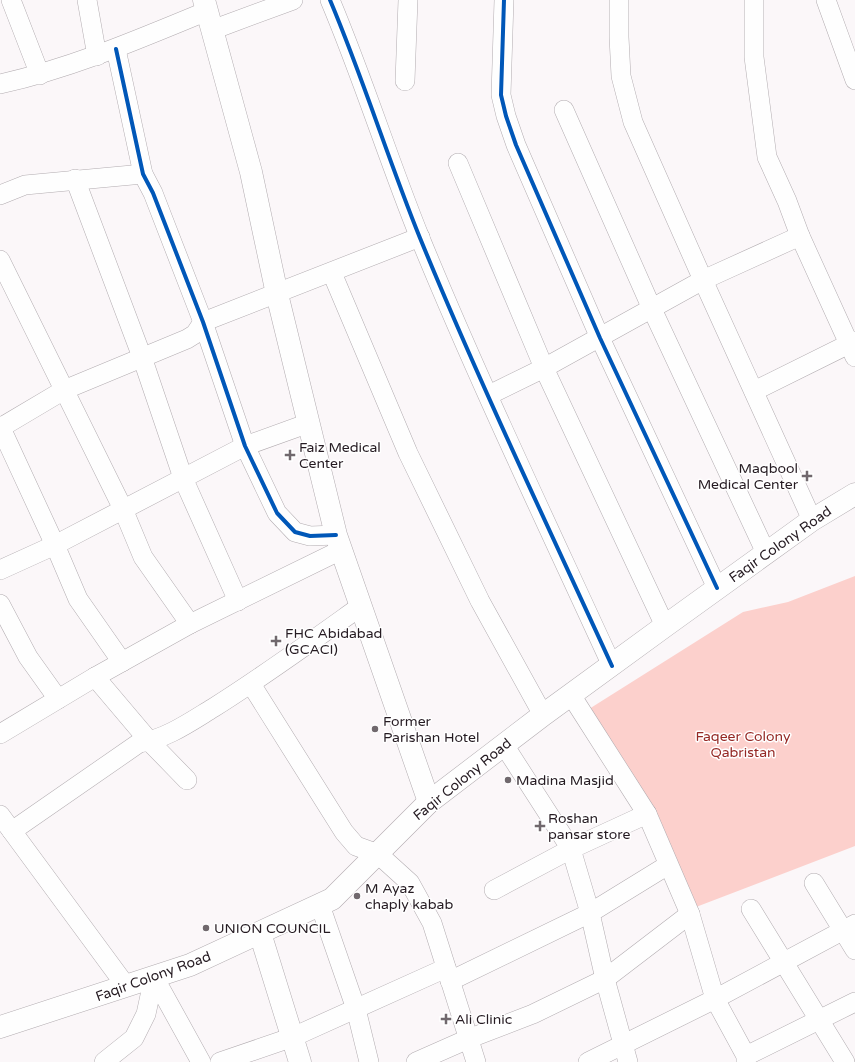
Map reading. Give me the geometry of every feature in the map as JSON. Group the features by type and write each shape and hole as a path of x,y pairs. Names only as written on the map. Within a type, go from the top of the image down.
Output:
{"main road":[{"path":"208,14 251,172 277,294 339,543 429,802"},
{"name":"Faqir Colony Road","path":"0,1027 190,965 332,900 429,802 542,715 612,666 717,588 812,520 855,494"},
{"path":"260,933 300,1062"}],"street":[{"path":"11,0 40,75"},
{"path":"87,0 97,56"},
{"path":"0,84 40,75 97,56 208,14 293,0"},
{"path":"330,0 356,62 420,237 488,395 612,666"},
{"path":"405,82 408,0"},
{"path":"504,0 501,95 506,116 516,145 600,338 717,588"},
{"path":"619,0 618,37 621,76 634,122 703,280 812,520"},
{"path":"754,0 754,57 767,157 787,201 800,236 853,347 754,391"},
{"path":"826,0 855,80"},
{"path":"116,49 143,174 153,193 203,322 245,446 278,512 295,532 339,543"},
{"path":"564,110 652,308 766,554"},
{"path":"458,163 544,368 665,626"},
{"path":"0,195 25,185 75,179 143,174"},
{"path":"75,179 142,357 183,478 238,601"},
{"path":"488,395 544,368 703,280 800,236"},
{"path":"122,662 78,599 55,544 0,427 64,390 195,334 203,322 332,273 420,237"},
{"path":"0,262 123,509 143,557 190,624"},
{"path":"332,273 408,453 480,601 542,715"},
{"path":"0,570 55,544 245,446 309,423"},
{"path":"0,734 95,677 190,624 238,601 339,543"},
{"path":"0,604 28,657 58,699"},
{"path":"12,831 139,743 150,742 178,729 251,684 361,606"},
{"path":"95,677 150,742 187,780"},
{"path":"251,684 344,832 356,846 378,854 410,883 432,923 476,1062"},
{"path":"571,695 647,814 690,914 715,999 746,1059 855,1002"},
{"path":"504,745 571,849 590,913 604,979 626,1054"},
{"path":"494,890 571,849 647,814"},
{"path":"0,815 126,986"},
{"path":"220,1062 293,1037 356,1009 448,975 590,913 668,865"},
{"path":"814,883 848,928 855,950"},
{"path":"320,905 356,1009 369,1062"},
{"path":"751,909 845,1062"},
{"path":"416,1062 468,1039 533,1014 604,979 690,914"},
{"path":"588,1062 626,1054 715,999 848,928"},
{"path":"104,1062 134,1038 146,1014 154,977"},
{"path":"154,977 202,1062"}],"green space":[{"name":"Faqeer Colony Qabristan","path":"855,576 855,846 696,907 589,709 743,612 788,602"}],"cycle path":[{"path":"330,0 420,238 466,346 612,666"},
{"path":"504,0 501,95 506,116 516,145 600,338 717,588"},
{"path":"116,49 143,174 153,193 203,322 245,446 277,513 295,532 310,536 336,535"}],"place":[{"name":"Faiz Medical Center","path":"290,455"},
{"name":"Maqbool Medical Center","path":"807,476"},
{"name":"FHC Abidabad (GCACI)","path":"276,641"},
{"name":"Former Parishan Hotel","path":"375,729"},
{"name":"Madina Masjid","path":"508,780"},
{"name":"Roshan pansar store","path":"540,826"},
{"name":"M Ayaz chaply kabab","path":"357,896"},
{"name":"UNION COUNCIL","path":"206,928"},
{"name":"Ali Clinic","path":"446,1019"}]}
